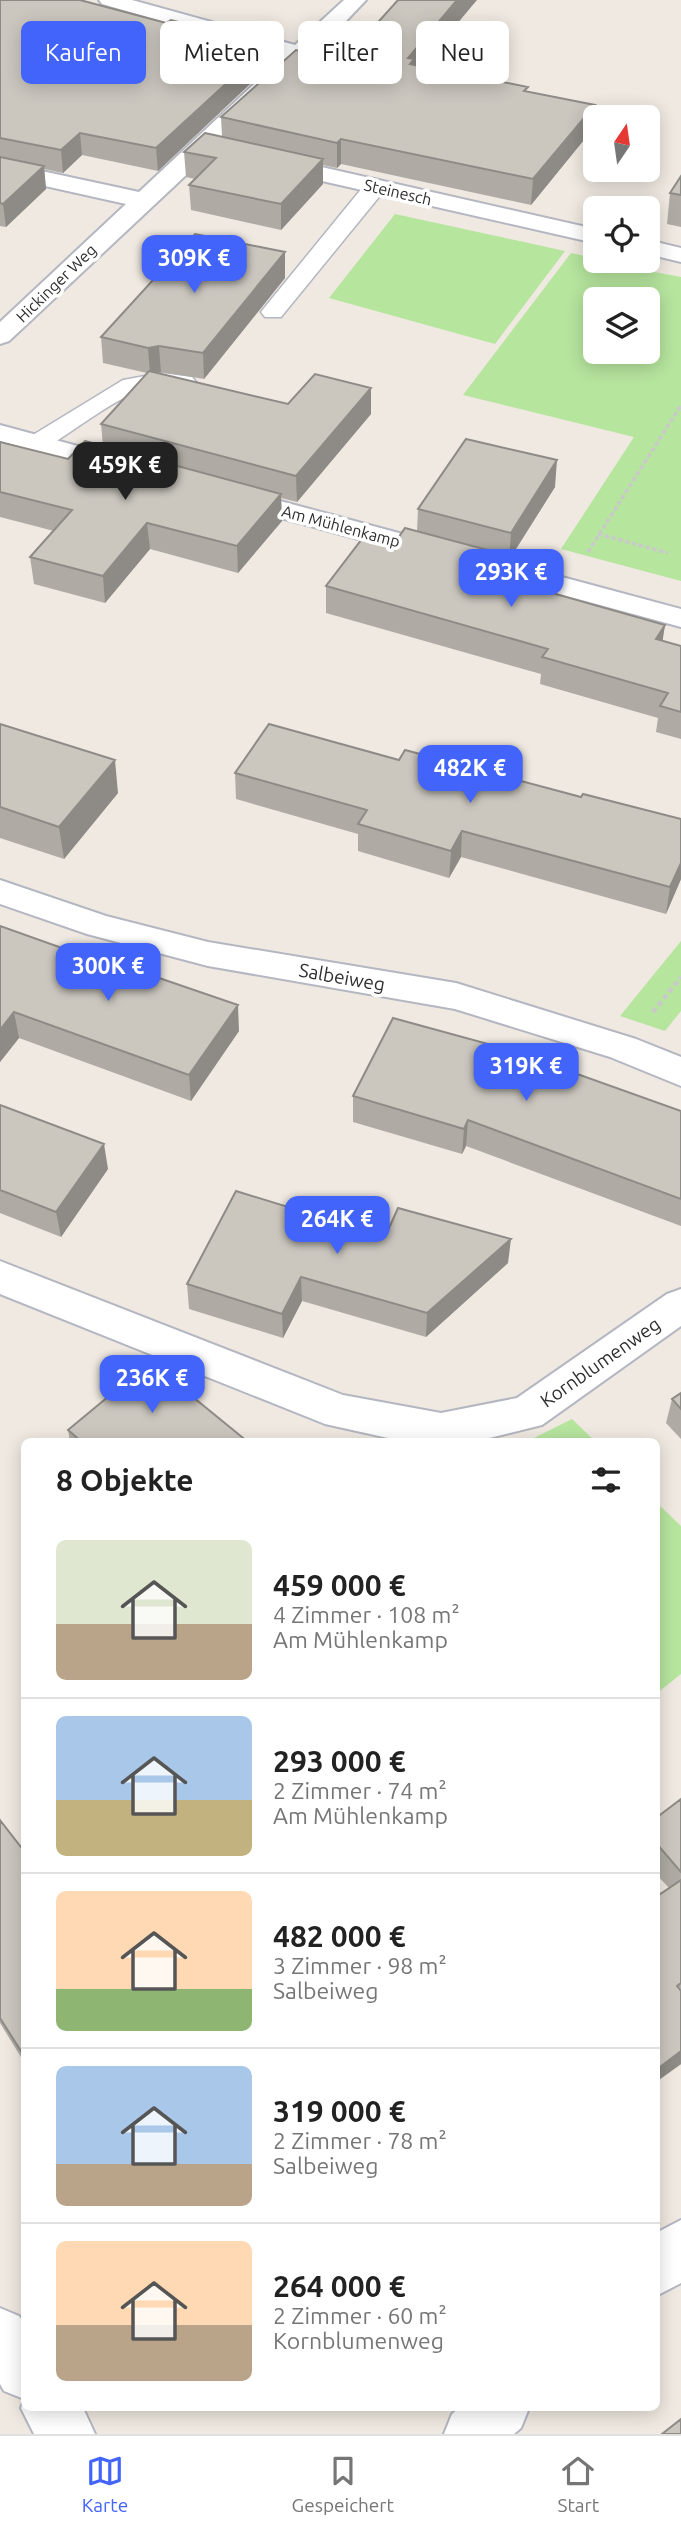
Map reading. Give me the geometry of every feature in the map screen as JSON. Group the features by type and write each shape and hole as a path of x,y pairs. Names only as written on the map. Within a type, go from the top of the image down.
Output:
{"street":[{"path":"109,0 298,53"},
{"name":"Hickinger Weg","path":"335,21 356,0"},
{"name":"Hickinger Weg","path":"0,336 142,200 298,58"},
{"path":"201,147 228,153"},
{"name":"Steinesch","path":"255,159 583,233"},
{"path":"0,169 142,200"},
{"path":"660,250 681,255"},
{"path":"0,433 143,472"},
{"name":"Am Mühlenkamp","path":"209,490 681,618"},
{"name":"Salbeiweg","path":"0,892 99,926 208,954 456,996 623,1048 681,1072"},
{"name":"Kornblumenweg","path":"0,1277 340,1412 441,1431 527,1413 681,1305"},
{"path":"660,2265 681,2247"},
{"path":"0,2335 21,2366"},
{"path":"51,2411 67,2434"},
{"path":"472,2434 498,2411"}],"lane":[{"path":"273,312 375,187"},
{"path":"37,443 131,385 161,380 205,387"}],"path":[{"path":"567,587 681,405"},
{"path":"598,534 668,553"}],"green space":[{"path":"395,214 565,251 495,344 329,298"},
{"path":"571,253 583,256 583,273 660,273 681,277 681,581 561,549 634,437 463,395"},
{"path":"681,941 681,1011 665,1031 620,1016"},
{"path":"572,1419 592,1438 534,1438"},
{"path":"660,1506 681,1526 681,1674 660,1691"}],"building":[{"path":"0,0 80,0 160,21 160,84 226,84 156,148 80,133 61,150 0,138"},
{"path":"398,0 457,0 439,21 416,21 416,49 408,58 414,59 410,64 416,65 416,84 509,83 528,87 524,91 595,105 583,105 583,119 533,179 341,139 337,143 221,117 258,84 284,84 284,61 296,50 298,84 402,84 402,21 379,21"},
{"path":"205,133 323,159 281,204 189,185 216,158 184,152"},
{"path":"0,157 44,166 3,204 0,203"},
{"path":"681,176 681,195 670,193"},
{"path":"195,234 285,252 203,353 159,346 148,348 101,337"},
{"path":"149,371 288,404 315,374 371,388 296,476 101,424"},
{"path":"466,439 557,460 511,533 418,509"},
{"path":"85,441 281,494 237,546 147,523 103,576 30,557 72,510 0,492 0,442 68,459"},
{"path":"405,528 499,553 485,574 665,625 656,639 681,646 681,712 660,706 668,693 542,657 548,649 326,586 362,539 392,547"},
{"path":"0,724 115,760 59,827 0,807"},
{"path":"269,724 399,760 405,750 581,797 583,794 681,819 681,863 670,887 462,831 451,851 358,824 367,810 235,773"},
{"path":"0,926 121,969 124,966 238,1005 189,1075 14,1012 0,1030"},
{"path":"393,1018 510,1050 681,1111 681,1199 468,1120 464,1129 353,1096"},
{"path":"0,1105 104,1144 56,1212 0,1190"},
{"path":"236,1191 385,1237 398,1208 511,1239 427,1313 301,1277 282,1314 187,1284"},
{"path":"150,1362 243,1438 77,1438 68,1430"},
{"path":"681,1393 681,1409 672,1399"},
{"path":"681,1799 681,1872 660,1848 660,1815"},
{"path":"0,1820 21,1847 21,2051 0,2018"},
{"path":"681,1880 681,1983 677,1986 681,1991 681,2051 660,2067 660,1894"},
{"path":"681,2419 681,2434 662,2434"}]}
